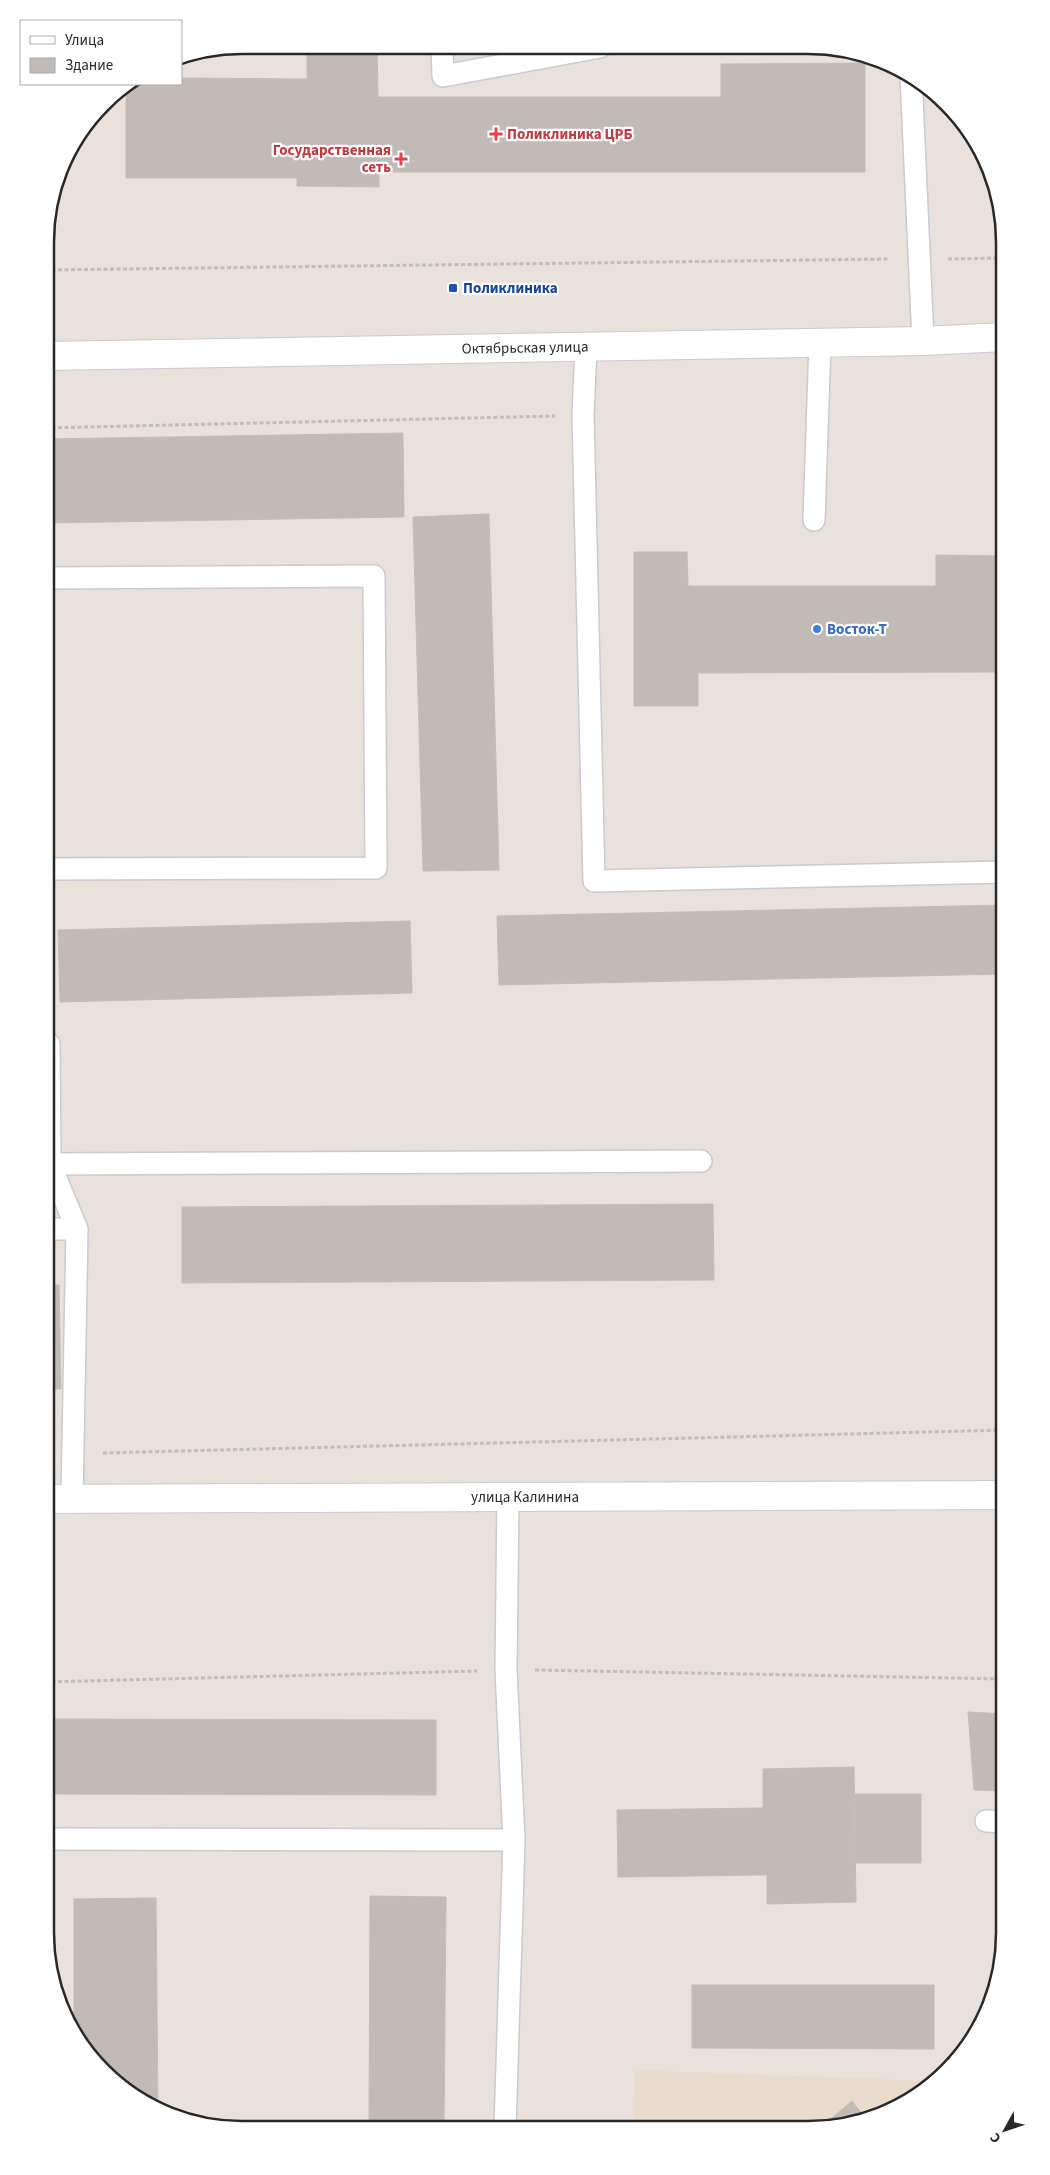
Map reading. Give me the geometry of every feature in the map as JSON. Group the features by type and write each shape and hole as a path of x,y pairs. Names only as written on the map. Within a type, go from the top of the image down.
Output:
{"street":[{"name":"Октябрьская улица","path":"54,356 923,341 996,337"},
{"name":"улица Калинина","path":"54,1500 996,1495"}],"lane":[{"path":"442,54 443,76 562,54"},
{"path":"910,85 923,341"},
{"path":"814,520 820,342"},
{"path":"586,347 584,415 594,881 996,872"},
{"path":"54,578 374,576 376,868 54,869"},
{"path":"54,1164 701,1161"},
{"path":"54,1174 77,1229 72,1499"},
{"path":"54,1229 77,1229"},
{"path":"505,2121 514,1840 506,1670 508,1497"},
{"path":"54,1839 514,1840"}],"path":[{"path":"54,270 996,258"},
{"path":"54,428 584,415"},
{"path":"74,1453 996,1430"}],"shaded area":[{"path":"635,2070 925,2081 902,2096 880,2107 857,2115 832,2120 633,2121"}],"building":[{"name":"Поликлиника ЦРБ","path":"307,54 377,54 378,97 721,97 721,64 865,63 865,172 379,172 379,187 297,186 297,178 126,178 126,94 139,85 182,85 182,78 307,79"},
{"path":"403,433 404,517 54,523 54,439"},
{"path":"489,514 499,870 423,871 413,517"},
{"name":"Восток-Т","path":"634,552 687,552 688,586 936,586 936,555 996,556 996,672 698,673 698,706 634,706"},
{"path":"996,905 996,974 499,985 497,916"},
{"path":"410,921 412,993 60,1002 58,930"},
{"path":"713,1204 714,1280 182,1283 182,1207"},
{"path":"54,1285 59,1285 61,1389 54,1389"},
{"path":"968,1712 996,1714 996,1791 974,1790"},
{"path":"54,1719 436,1720 436,1795 54,1794"},
{"path":"854,1767 856,1902 767,1904 767,1875 618,1877 617,1810 763,1808 763,1769"},
{"path":"855,1794 921,1794 921,1863 855,1863"},
{"path":"370,1896 446,1897 444,2121 369,2121"},
{"path":"156,1898 158,2101 127,2082 109,2066 93,2048 74,2018 74,1899"},
{"path":"692,1985 934,1985 934,2049 692,2048"},
{"path":"852,2101 862,2113 845,2118 829,2120"}],"place":[{"name":"Поликлиника ЦРБ","path":"496,134"},
{"name":"Государственная сеть","path":"401,159"},
{"name":"Поликлиника","path":"453,288"},
{"name":"Восток-Т","path":"817,629"}]}
